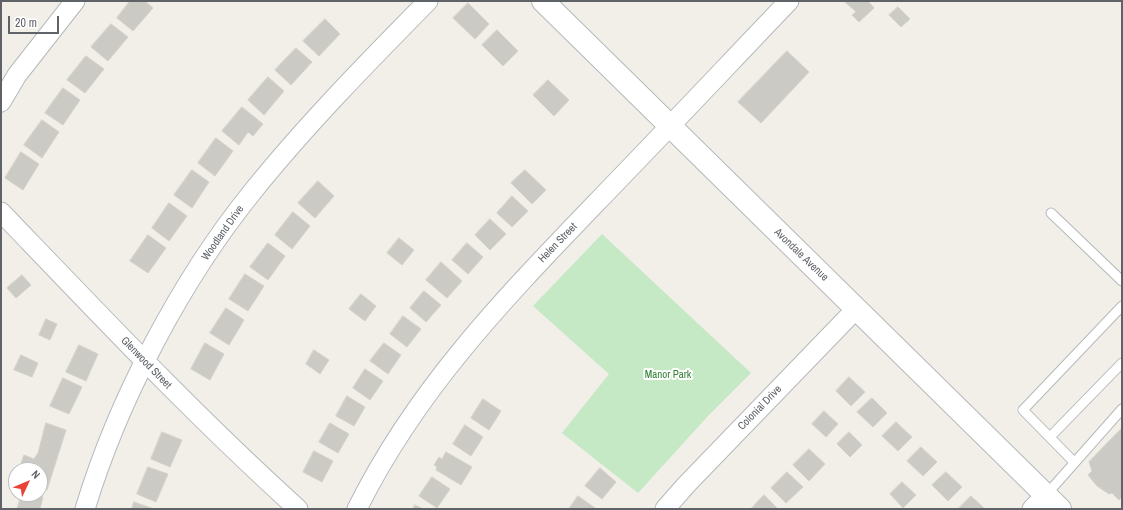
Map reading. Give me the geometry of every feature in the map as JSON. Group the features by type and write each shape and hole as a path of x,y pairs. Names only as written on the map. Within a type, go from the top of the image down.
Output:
{"street":[{"path":"1,102 18,75 75,1"},
{"name":"Woodland Drive","path":"85,509 114,430 145,363 193,277 224,230 252,192 342,89 428,1"},
{"name":"Avondale Avenue","path":"543,1 856,308 1046,504"},
{"name":"Helen Street","path":"357,509 393,446 424,399 457,354 510,293 789,1"},
{"name":"Glenwood Street","path":"1,212 145,363 238,455 298,509"},
{"name":"Colonial Drive","path":"665,509 686,484 856,308"}],"lane":[{"path":"1051,213 1122,281"},
{"path":"1074,462 1023,410 1122,306"},
{"path":"1050,437 1122,363"},
{"path":"1046,504 1074,462 1122,409"}],"green space":[{"name":"Manor Park","path":"602,234 751,373 708,416 638,493 562,433 609,374 533,306"}],"building":[{"path":"130,1 145,1 153,8 133,31 117,18"},
{"path":"844,1 868,1 874,8 859,22 852,15 856,12"},
{"path":"468,3 489,24 475,39 453,18"},
{"path":"898,7 910,19 901,27 889,15"},
{"path":"325,19 340,34 319,56 303,41"},
{"path":"111,24 128,37 108,61 91,47"},
{"path":"497,30 518,51 503,66 482,45"},
{"path":"296,48 312,62 291,85 275,70"},
{"path":"787,51 809,72 761,123 738,102"},
{"path":"86,56 104,69 85,93 67,80"},
{"path":"268,77 284,91 264,115 248,100"},
{"path":"548,80 569,100 554,116 533,95"},
{"path":"63,88 80,100 63,125 45,113"},
{"path":"242,107 263,124 253,136 248,132 239,145 222,131"},
{"path":"42,120 59,132 42,158 24,145"},
{"path":"216,138 233,151 215,176 198,163"},
{"path":"21,152 39,164 23,190 5,178"},
{"path":"192,170 209,182 192,208 174,195"},
{"path":"525,170 546,190 532,204 511,183"},
{"path":"318,181 334,196 315,218 298,203"},
{"path":"512,196 528,211 512,227 497,213"},
{"path":"169,203 187,216 169,241 152,228"},
{"path":"293,212 310,226 292,249 275,235"},
{"path":"490,219 506,234 490,250 475,235"},
{"path":"148,235 166,248 148,273 130,261"},
{"path":"399,238 414,250 402,265 387,253"},
{"path":"268,243 285,256 268,280 250,267"},
{"path":"467,243 483,257 468,274 452,260"},
{"path":"441,262 462,281 447,298 426,280"},
{"path":"245,274 264,286 248,311 229,299"},
{"path":"22,275 31,285 16,298 7,288"},
{"path":"424,291 441,305 426,322 410,308"},
{"path":"361,294 376,306 365,321 349,309"},
{"path":"226,308 244,320 229,345 210,333"},
{"path":"403,316 421,329 407,347 390,334"},
{"path":"46,319 57,324 50,340 39,335"},
{"path":"205,343 224,354 210,380 191,369"},
{"path":"384,343 401,355 388,374 370,361"},
{"path":"79,345 98,354 86,381 66,372"},
{"path":"314,350 329,360 320,374 306,364"},
{"path":"21,355 38,363 32,377 14,370"},
{"path":"365,369 383,381 370,400 353,388"},
{"path":"849,377 865,392 851,406 836,391"},
{"path":"63,378 82,387 69,414 50,406"},
{"path":"347,396 365,407 354,426 336,416"},
{"path":"872,398 887,413 873,427 857,412"},
{"path":"483,399 501,411 489,430 471,418"},
{"path":"824,411 838,424 826,437 812,424"},
{"path":"896,422 912,437 898,451 882,436"},
{"path":"46,423 66,430 48,487 48,462 22,462 24,455 34,459 38,453"},
{"path":"330,423 349,434 338,453 319,442"},
{"path":"465,425 483,437 471,456 453,444"},
{"path":"1122,428 1122,497 1119,500 1112,493 1109,494 1097,486 1088,475 1092,471 1089,462"},
{"path":"162,432 182,440 170,467 151,459"},
{"path":"849,432 862,445 850,457 837,444"},
{"path":"921,447 937,462 923,476 907,461"},
{"path":"809,449 825,464 809,481 793,465"},
{"path":"314,451 333,461 322,482 303,472"},
{"path":"446,452 472,467 461,485 436,470 437,467 434,465 439,457 442,459"},
{"path":"148,467 168,474 156,502 137,494"},
{"path":"600,468 616,482 602,499 585,486"},
{"path":"787,472 803,487 786,503 771,488"},
{"path":"946,472 962,487 948,501 932,485"},
{"path":"432,477 450,489 437,508 419,496"},
{"path":"902,482 916,495 903,508 890,494"},
{"path":"764,495 778,509 751,509"},
{"path":"578,496 595,508 595,509 569,509"},
{"path":"971,496 985,509 958,509"},
{"path":"19,502 42,502 40,509 17,509"},
{"path":"134,502 154,509 132,509"},
{"path":"415,505 423,509 413,509"}]}
